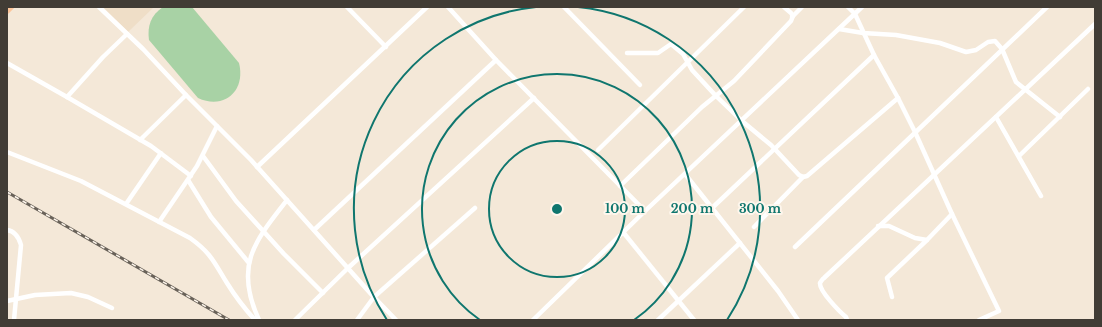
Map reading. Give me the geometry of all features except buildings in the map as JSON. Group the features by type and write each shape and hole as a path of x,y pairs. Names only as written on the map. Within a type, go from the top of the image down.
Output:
{"main road":[{"path":"7,11 11,7"}],"street":[{"path":"99,7 257,167 396,320"},
{"path":"347,7 386,47"},
{"path":"257,167 427,7"},
{"path":"448,7 496,60 645,211"},
{"path":"564,7 640,85"},
{"path":"598,150 744,7"},
{"path":"784,7 792,13 792,17"},
{"path":"620,186 702,107 734,81 791,21 792,17 802,7"},
{"path":"848,7 855,14 874,55 915,132 952,214 999,311 979,320"},
{"path":"533,320 645,211 862,7"},
{"path":"795,247 1047,7"},
{"path":"847,320 846,317 832,303 821,287 820,283 832,268 935,175 1095,24"},
{"path":"839,29 863,33 896,35 940,43 966,52 976,50 992,41 1002,49 1014,78 1025,90 1060,117"},
{"path":"67,97 127,34"},
{"path":"627,53 658,53 671,44 683,54 692,70 716,96 742,121 774,148 803,177"},
{"path":"712,208 874,55"},
{"path":"314,230 496,60"},
{"path":"7,63 161,153 189,178 211,217 249,263"},
{"path":"1019,156 1088,89"},
{"path":"140,140 186,95"},
{"path":"295,320 348,268 534,98"},
{"path":"754,227 803,177 807,176 898,98"},
{"path":"996,117 1041,196"},
{"path":"159,222 203,156 217,126"},
{"path":"7,152 70,175 190,238 212,258 227,284 255,320"},
{"path":"126,204 161,153"},
{"path":"203,156 236,201 264,230 284,254 323,293"},
{"path":"685,174 778,291 797,320"},
{"path":"259,320 252,304 248,280 249,263 252,252 264,230 287,200"},
{"path":"357,320 374,297 475,208"},
{"path":"892,297 887,278 952,214"},
{"path":"878,226 889,226 915,238 927,240"},
{"path":"7,230 11,230 17,236 21,245 14,320"},
{"path":"623,232 694,320"},
{"path":"658,320 740,243"},
{"path":"7,301 34,295 71,293 88,297 112,308"}],"shaded area":[{"path":"103,7 154,7 128,32"}],"green space":[{"path":"163,7 192,7 239,63 239,82 236,90 231,96 216,102 198,98 149,40 149,26 151,21 155,14"}],"railway":[{"path":"7,192 229,320"}]}
